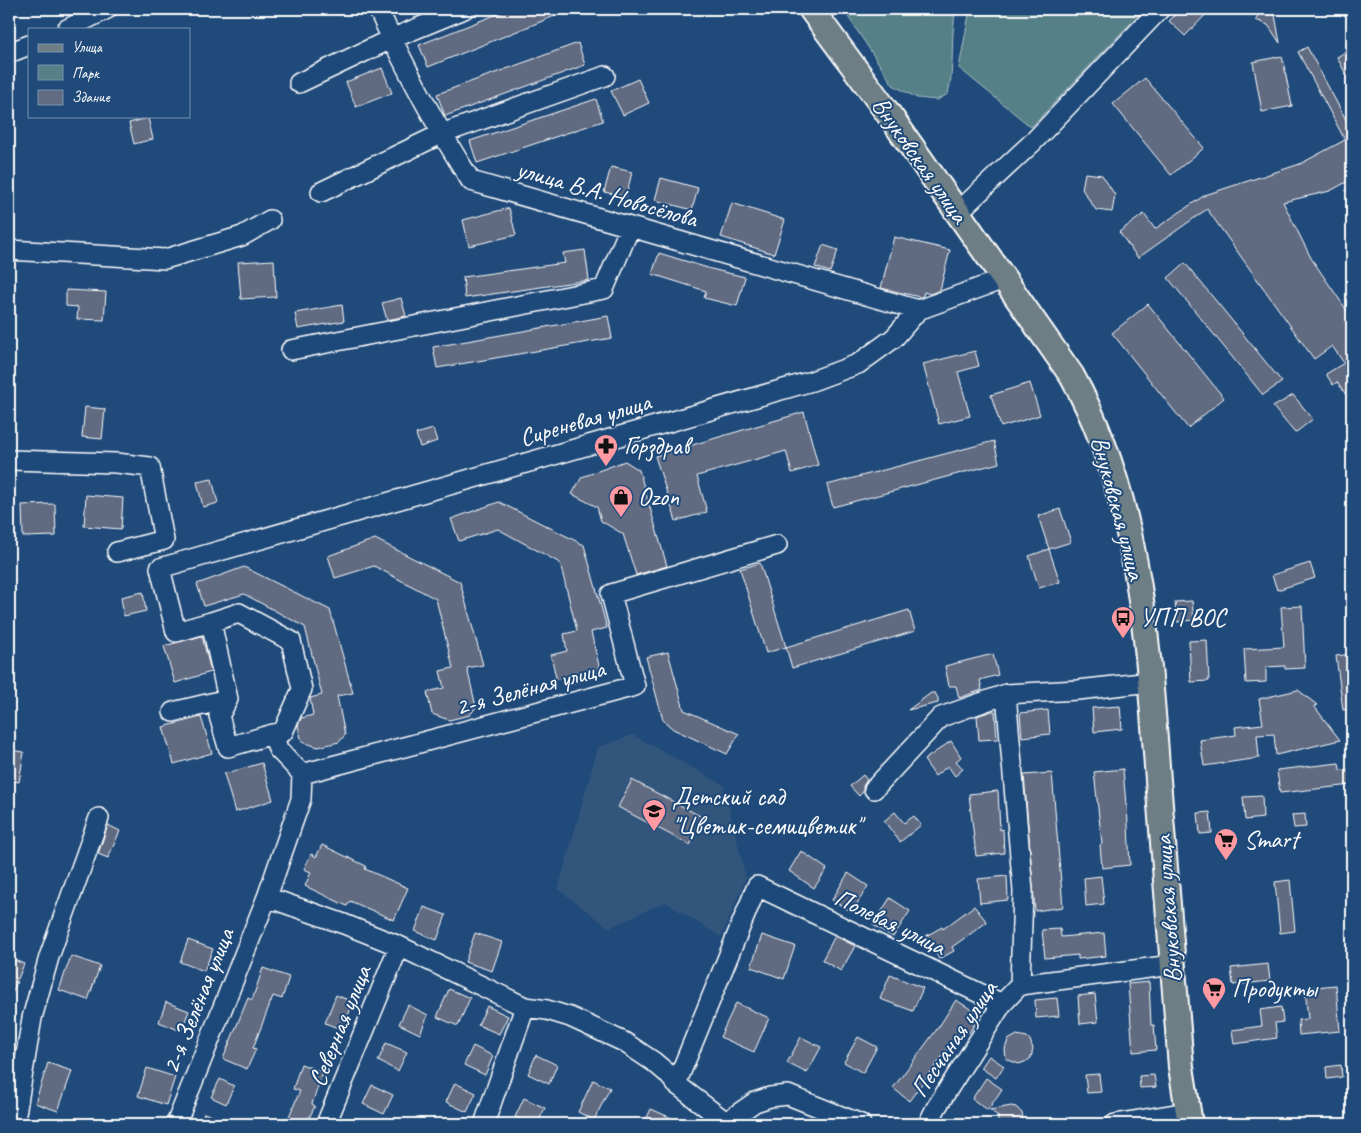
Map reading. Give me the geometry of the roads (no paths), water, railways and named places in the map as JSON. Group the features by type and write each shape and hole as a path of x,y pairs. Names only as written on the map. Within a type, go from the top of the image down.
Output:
{"main road":[{"name":"Внуковская улица","path":"811,9 958,212 1072,376 1086,401 1100,435 1116,485 1132,550 1143,608 1151,682 1181,1068 1188,1118"}],"street":[{"path":"69,28 107,9"},
{"name":"улица В.А. Новосёлова","path":"378,9 391,39 441,134 470,181 918,310"},
{"path":"299,83 391,39 464,9"},
{"path":"958,212 1034,141 1160,9"},
{"path":"9,53 28,45"},
{"path":"321,192 441,134 605,76"},
{"path":"9,250 165,259 242,236 270,220"},
{"path":"291,350 604,290 630,227"},
{"name":"Сиреневая улица","path":"211,622 176,632 160,568 812,381 858,364 894,338 918,310 1004,279"},
{"path":"9,460 116,463 150,467 164,540 117,552"},
{"name":"2-я Зелёная улица","path":"176,1124 267,897 301,799 302,774 635,686 612,594 777,545"},
{"path":"239,614 291,641 302,689 283,732 228,747 219,716 228,699 211,622 239,614"},
{"path":"874,789 942,717 1006,694 1078,690 1151,682"},
{"path":"1006,694 1023,891 1020,985"},
{"path":"173,712 228,699"},
{"path":"273,734 278,749 302,774"},
{"path":"16,1117 32,1018 49,957 99,818"},
{"name":"Полевая улица","path":"676,1084 757,886 1002,1004"},
{"path":"267,897 399,946 526,1007 546,1010 570,1017 624,1042 667,1072 676,1084 725,1123 755,1102 770,1097 788,1095 860,1124"},
{"name":"Северная улица","path":"326,1124 399,946"},
{"name":"Песчаная улица","path":"928,1124 936,1108 1002,1004 1020,985 1172,965"},
{"path":"484,1124 526,1007"},
{"path":"1114,1124 1188,1118"}],"place":[{"name":"Горздрав","path":"606,467"},
{"name":"Ozon","path":"621,518"},
{"name":"УПП ВОС","path":"1123,639"},
{"name":"Детский сад \"Цветик-семицветик\"","path":"654,832"},
{"name":"Smart","path":"1226,861"},
{"name":"Продукты","path":"1214,1010"}]}
